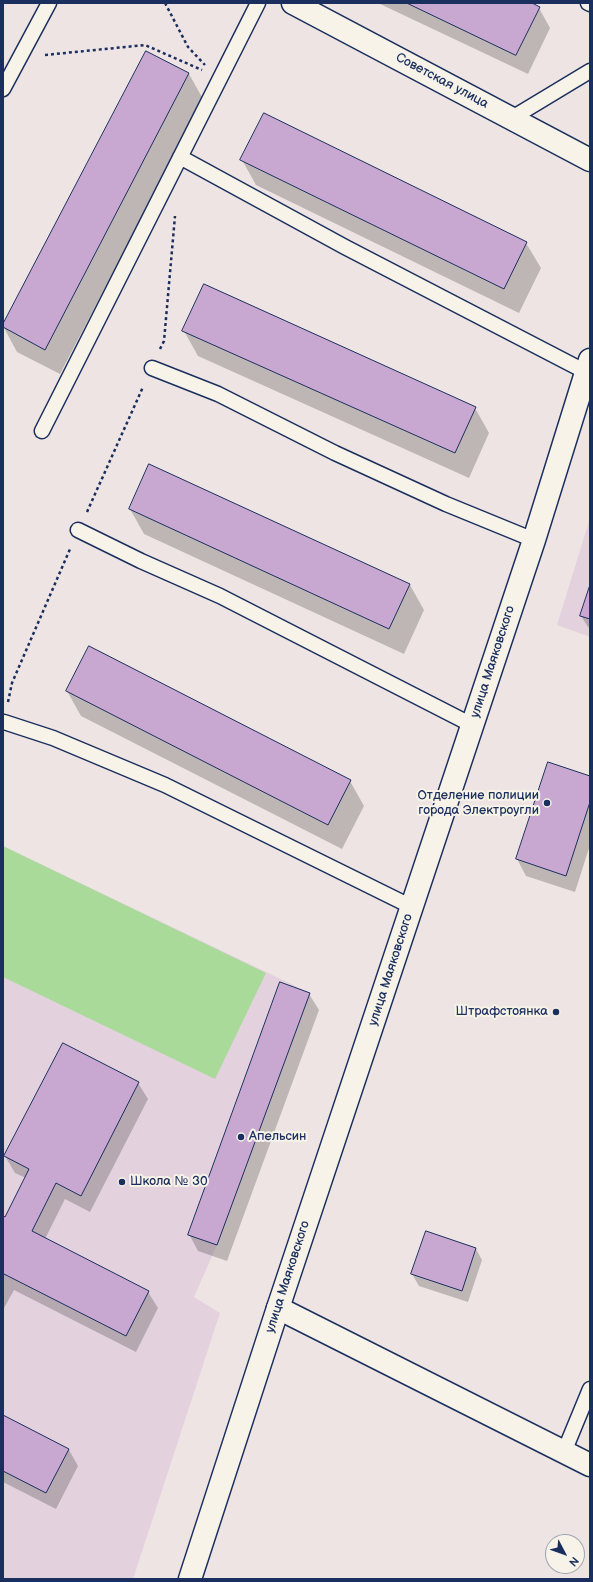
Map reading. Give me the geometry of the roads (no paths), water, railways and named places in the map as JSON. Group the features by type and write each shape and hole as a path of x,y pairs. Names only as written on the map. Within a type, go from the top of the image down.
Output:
{"street":[{"name":"Советская улица","path":"293,3 590,160"},
{"name":"улица Маяковского","path":"190,1579 278,1308 534,540 588,366"},
{"path":"278,1308 590,1466"}],"lane":[{"path":"3,89 8,68 20,58 50,3"},
{"path":"42,431 258,3"},
{"path":"512,118 590,71"},
{"path":"180,157 345,247 588,366"},
{"path":"152,368 218,394 335,453 446,504 534,540"},
{"path":"78,530 141,561 220,596 472,725"},
{"path":"4,722 53,738 165,785 412,907"},
{"path":"564,1452 590,1389"}],"place":[{"name":"Отделение полиции города Электроугли","path":"547,803"},
{"name":"Штрафстоянка","path":"556,1012"},
{"name":"Апельсин","path":"241,1137"},
{"name":"Школа № 30","path":"122,1182"}]}
